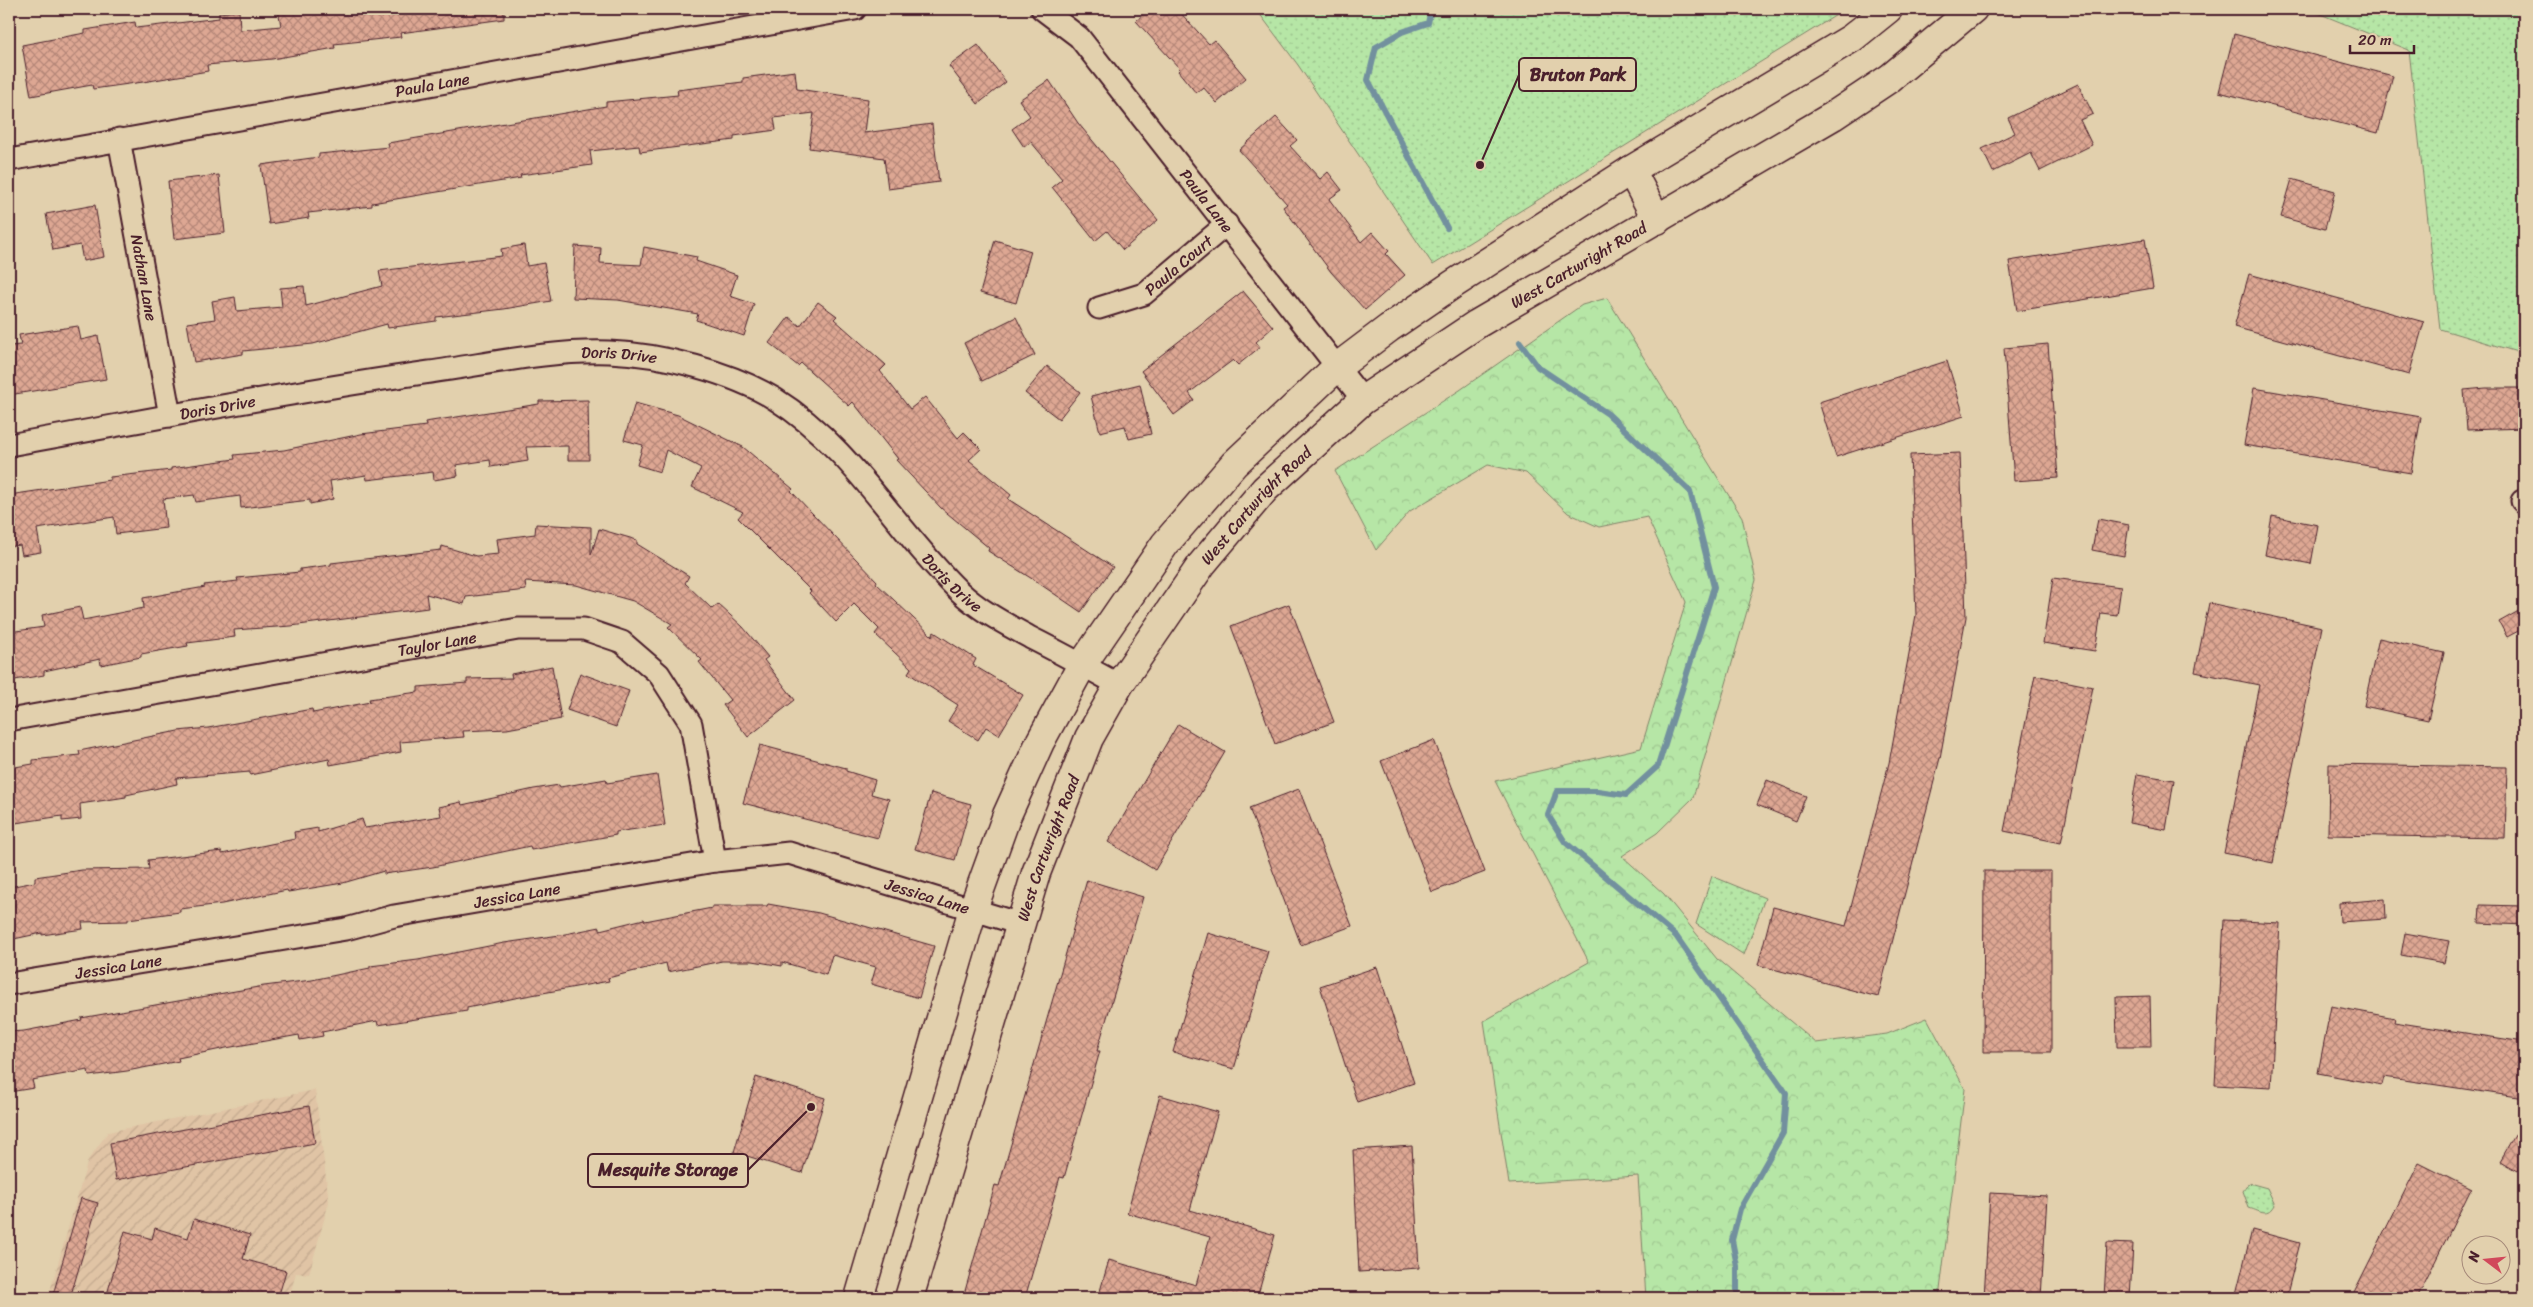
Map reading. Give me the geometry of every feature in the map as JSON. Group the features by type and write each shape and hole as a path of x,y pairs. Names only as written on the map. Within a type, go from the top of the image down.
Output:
{"main road":[{"path":"859,1298 973,909 1007,815 1040,742 1082,665 1165,544 1234,464 1336,368 1452,285 1631,170 1852,38 1888,9"},
{"name":"West Cartwright Road","path":"909,1298 1036,873 1089,738 1119,685 1202,564 1265,489 1363,400 1477,324 1658,220 1833,116 1890,78 1973,9"},
{"path":"1631,170 1658,220"}],"street":[{"name":"Paula Lane","path":"9,160 855,9"},
{"name":"Paula Lane","path":"1042,9 1079,36 1336,368 1363,400"},
{"name":"Nathan Lane","path":"120,140 170,416"},
{"name":"Paula Court","path":"1099,308 1144,294 1226,224"},
{"name":"Doris Drive","path":"9,445 333,386 568,352 612,352 659,358 725,375 773,398 817,429 889,508 929,560 961,593 986,613 1119,685"},
{"name":"Taylor Lane","path":"9,720 518,629 584,629 622,642 659,674 691,724 715,861"},
{"name":"Jessica Lane","path":"9,984 346,929 394,916 715,861 789,852 1020,924"}],"shaded area":[{"path":"315,1090 329,1202 309,1274 296,1273 289,1298 48,1298 88,1160 108,1132"}],"green space":[{"path":"1256,9 1846,9 1433,265 1298,65"},
{"path":"2308,9 2524,9 2524,354 2440,329 2409,50"},
{"path":"1607,298 1742,517 1756,580 1693,798 1657,833 1622,856 1664,894 1717,959 1816,1043 1887,1034 1927,1018 1965,1089 1939,1298 1646,1298 1638,1176 1509,1184 1484,1021 1589,962 1495,781 1641,748 1686,602 1647,517 1599,527 1568,513 1526,473 1488,465 1410,511 1376,550 1335,471 1460,390 1582,305"},
{"path":"1712,876 1765,898 1744,955 1696,924"},
{"path":"2249,1183 2267,1188 2275,1205 2269,1212 2264,1213 2249,1208 2243,1191"}],"building":[{"path":"278,9 504,9 504,19 400,33 401,37 334,44 335,48 272,59 207,65 208,71 143,82 93,89 92,85 31,96 22,45 85,33 85,30 135,22 136,28 219,18 219,13 239,11 240,30 281,26"},
{"path":"1149,9 1177,9 1209,44 1214,40 1246,78 1217,103 1203,87 1196,93 1178,71 1180,69 1136,21"},
{"path":"2234,34 2393,76 2378,133 2219,92"},
{"path":"978,45 1006,82 978,104 949,66"},
{"path":"795,71 797,89 868,99 864,133 932,124 939,182 888,189 884,158 809,148 814,113 774,118 776,130 734,136 734,140 640,152 639,146 590,151 592,165 520,175 521,178 372,203 372,206 308,213 309,218 269,224 261,165 319,157 319,154 389,147 388,143 606,106 606,102 678,95 677,90 743,82 743,78"},
{"path":"1049,80 1078,123 1158,220 1123,250 1107,231 1095,241 1052,187 1062,179 1031,142 1024,147 1012,129 1030,116 1019,100"},
{"path":"2078,84 2093,114 2080,120 2092,145 2040,171 2031,153 1993,172 1982,149 2015,133 2008,118"},
{"path":"1276,117 1297,140 1290,146 1320,179 1328,172 1342,190 1329,199 1361,242 1372,232 1389,251 1386,254 1405,275 1365,310 1331,272 1283,207 1287,204 1239,150"},
{"path":"219,175 225,233 174,239 168,181"},
{"path":"2292,179 2335,191 2325,229 2281,217"},
{"path":"95,205 104,257 83,261 80,245 53,250 46,214"},
{"path":"2145,239 2153,288 2017,311 2009,261"},
{"path":"995,240 1031,251 1016,303 980,293"},
{"path":"524,245 527,266 544,263 551,301 436,317 436,321 388,328 387,324 313,344 243,351 243,354 194,362 187,323 215,319 212,301 235,297 237,311 282,307 280,288 304,286 306,306 382,286 379,271 502,256 501,249"},
{"path":"575,246 601,248 600,263 641,265 644,247 697,257 696,261 737,275 730,296 754,304 744,336 696,320 698,314 618,300 573,298"},
{"path":"2249,274 2424,322 2409,375 2234,327"},
{"path":"1243,291 1273,327 1256,342 1260,347 1238,365 1233,360 1189,393 1194,400 1174,415 1141,371"},
{"path":"818,302 837,316 834,319 886,365 880,371 910,409 925,397 958,438 964,432 981,449 969,460 1011,495 1008,499 1113,567 1081,612 988,551 989,548 941,508 896,460 898,459 853,402 849,406 801,363 798,366 769,343 789,317 800,326"},
{"path":"1016,317 1035,355 982,381 964,343"},
{"path":"78,326 81,340 98,336 106,379 9,395 9,346 21,345 19,335"},
{"path":"2048,344 2058,478 2014,481 2004,348"},
{"path":"1947,361 1964,416 1836,457 1819,402"},
{"path":"1047,366 1080,392 1059,419 1025,393"},
{"path":"1140,384 1151,434 1129,439 1125,426 1100,432 1091,396"},
{"path":"2254,388 2421,417 2411,473 2244,445"},
{"path":"2524,388 2524,428 2467,430 2464,390"},
{"path":"588,400 589,460 568,460 568,446 526,447 528,461 491,467 490,460 456,465 458,476 434,480 433,472 367,480 366,475 330,481 333,499 310,504 310,500 241,508 240,496 196,502 194,495 163,499 166,528 116,534 114,517 37,529 41,552 22,555 20,545 9,547 9,495 110,480 110,477 171,470 171,468 235,459 234,455 284,450 361,434 426,426 425,422 539,404 539,401"},
{"path":"635,403 678,415 743,447 793,489 791,491 877,581 876,583 932,636 934,632 976,659 973,665 1023,695 999,735 986,727 978,740 948,721 958,705 908,673 911,668 875,634 879,629 854,604 836,622 809,593 811,591 738,518 743,512 692,487 701,468 666,450 660,472 637,465 643,445 624,440"},
{"path":"1960,453 1966,617 1940,758 1878,997 1758,965 1773,907 1846,926 1889,763 1916,615 1910,455"},
{"path":"2272,516 2318,525 2311,564 2265,555"},
{"path":"2098,519 2129,525 2124,556 2092,550"},
{"path":"536,524 591,527 591,555 599,529 637,540 637,544 689,576 685,583 712,609 718,604 743,627 768,657 764,660 795,700 748,737 723,705 730,700 699,662 702,660 668,627 672,624 633,601 576,585 525,582 526,590 466,597 464,604 426,594 428,608 291,626 234,630 235,637 187,643 188,646 141,654 141,657 101,665 100,659 44,671 44,675 9,681 9,632 44,627 42,615 80,607 83,620 144,608 143,598 205,587 204,585 238,581 237,578 300,572 300,569 331,565 331,563 441,550 442,546 476,556 499,554 497,539 535,534"},
{"path":"2053,578 2121,587 2117,615 2101,613 2095,651 2043,643"},
{"path":"2209,603 2322,627 2273,863 2224,853 2259,685 2195,672"},
{"path":"1289,604 1334,722 1275,744 1231,626"},
{"path":"2524,608 2524,628 2507,637 2499,622"},
{"path":"2379,638 2444,653 2428,720 2364,706"},
{"path":"552,666 561,719 507,729 463,731 464,737 400,742 401,752 330,765 329,759 250,775 250,772 176,778 177,784 126,795 126,797 80,804 81,819 62,821 62,816 9,824 9,768 33,764 33,760 80,755 79,751 178,731 208,728 312,709 313,713 370,702 369,699 418,692 418,687 467,683 467,679 512,678 511,674"},
{"path":"580,673 629,691 616,727 567,710"},
{"path":"2035,675 2093,687 2061,843 2004,831"},
{"path":"1178,724 1225,752 1155,870 1108,842"},
{"path":"1434,740 1485,872 1432,892 1381,761"},
{"path":"760,745 846,768 846,771 875,780 871,794 889,799 878,838 743,803"},
{"path":"2329,764 2507,767 2505,838 2328,835"},
{"path":"2137,774 2174,780 2166,830 2129,823"},
{"path":"657,775 665,825 616,832 616,835 531,850 530,846 433,867 384,874 384,871 343,883 288,892 287,890 222,904 180,909 180,912 128,919 128,921 82,922 83,929 42,935 42,933 9,940 9,887 35,882 35,877 82,870 149,869 148,860 222,851 222,854 295,839 294,832 318,828 318,832 362,819 365,828 441,816 439,807 461,802 462,805 559,785 560,787 606,779 607,783"},
{"path":"1767,780 1806,796 1796,821 1757,805"},
{"path":"1299,789 1352,926 1301,945 1249,808"},
{"path":"931,793 971,804 955,860 915,849"},
{"path":"1984,871 2051,871 2051,1052 1983,1052"},
{"path":"1087,880 1143,897 1097,1051 1100,1051 1064,1178 1060,1177 1025,1298 963,1298 995,1185 999,1186"},
{"path":"2385,899 2386,919 2340,922 2339,903"},
{"path":"768,904 819,913 934,946 919,998 871,984 876,967 832,955 826,975 782,962 782,966 753,961 722,961 668,972 666,963 608,978 609,981 467,1008 467,1011 378,1025 377,1021 322,1032 323,1036 300,1040 299,1035 226,1048 178,1058 179,1061 127,1071 89,1076 88,1070 32,1080 34,1088 9,1092 9,1032 24,1031 82,1020 81,1018 264,986 312,980 370,968 370,966 418,960 600,927 600,930 644,919 645,921 712,908 712,906 767,906"},
{"path":"2480,905 2524,906 2524,925 2479,923"},
{"path":"2224,920 2280,923 2271,1088 2215,1085"},
{"path":"1208,933 1268,951 1234,1069 1173,1052"},
{"path":"2405,933 2449,941 2444,963 2401,955"},
{"path":"1377,967 1414,1083 1357,1102 1320,986"},
{"path":"2150,996 2151,1047 2117,1047 2116,997"},
{"path":"2331,1006 2395,1018 2394,1022 2524,1042 2524,1098 2384,1077 2382,1085 2318,1073"},
{"path":"756,1077 825,1098 802,1173 734,1152"},
{"path":"1160,1095 1218,1112 1190,1210 1275,1235 1257,1298 1098,1298 1109,1260 1196,1285 1210,1237 1127,1213"},
{"path":"309,1106 315,1143 116,1180 110,1143"},
{"path":"2524,1120 2524,1159 2517,1171 2500,1161"},
{"path":"1412,1146 1419,1268 1359,1272 1353,1150"},
{"path":"2419,1163 2471,1189 2417,1298 2351,1298"},
{"path":"1990,1193 2047,1196 2041,1298 1984,1298"},
{"path":"81,1198 98,1203 70,1298 52,1298"},
{"path":"194,1219 250,1235 243,1259 286,1271 278,1298 106,1298 125,1231 152,1239 155,1228 188,1238"},
{"path":"2252,1230 2300,1243 2286,1298 2235,1298"},
{"path":"2107,1243 2133,1244 2130,1298 2104,1298"}],"waterway":[{"path":"1431,9 1428,23 1402,32 1376,47 1368,80 1447,228"},
{"path":"1520,342 1538,367 1608,414 1690,491 1714,587 1658,766 1626,795 1598,791 1557,791 1548,815 1565,842 1676,936 1786,1093 1783,1133 1740,1209 1732,1240 1737,1266 1737,1298"}],"place":[{"name":"Bruton Park","path":"1480,165"},
{"name":"Mesquite Storage","path":"811,1107"}]}
